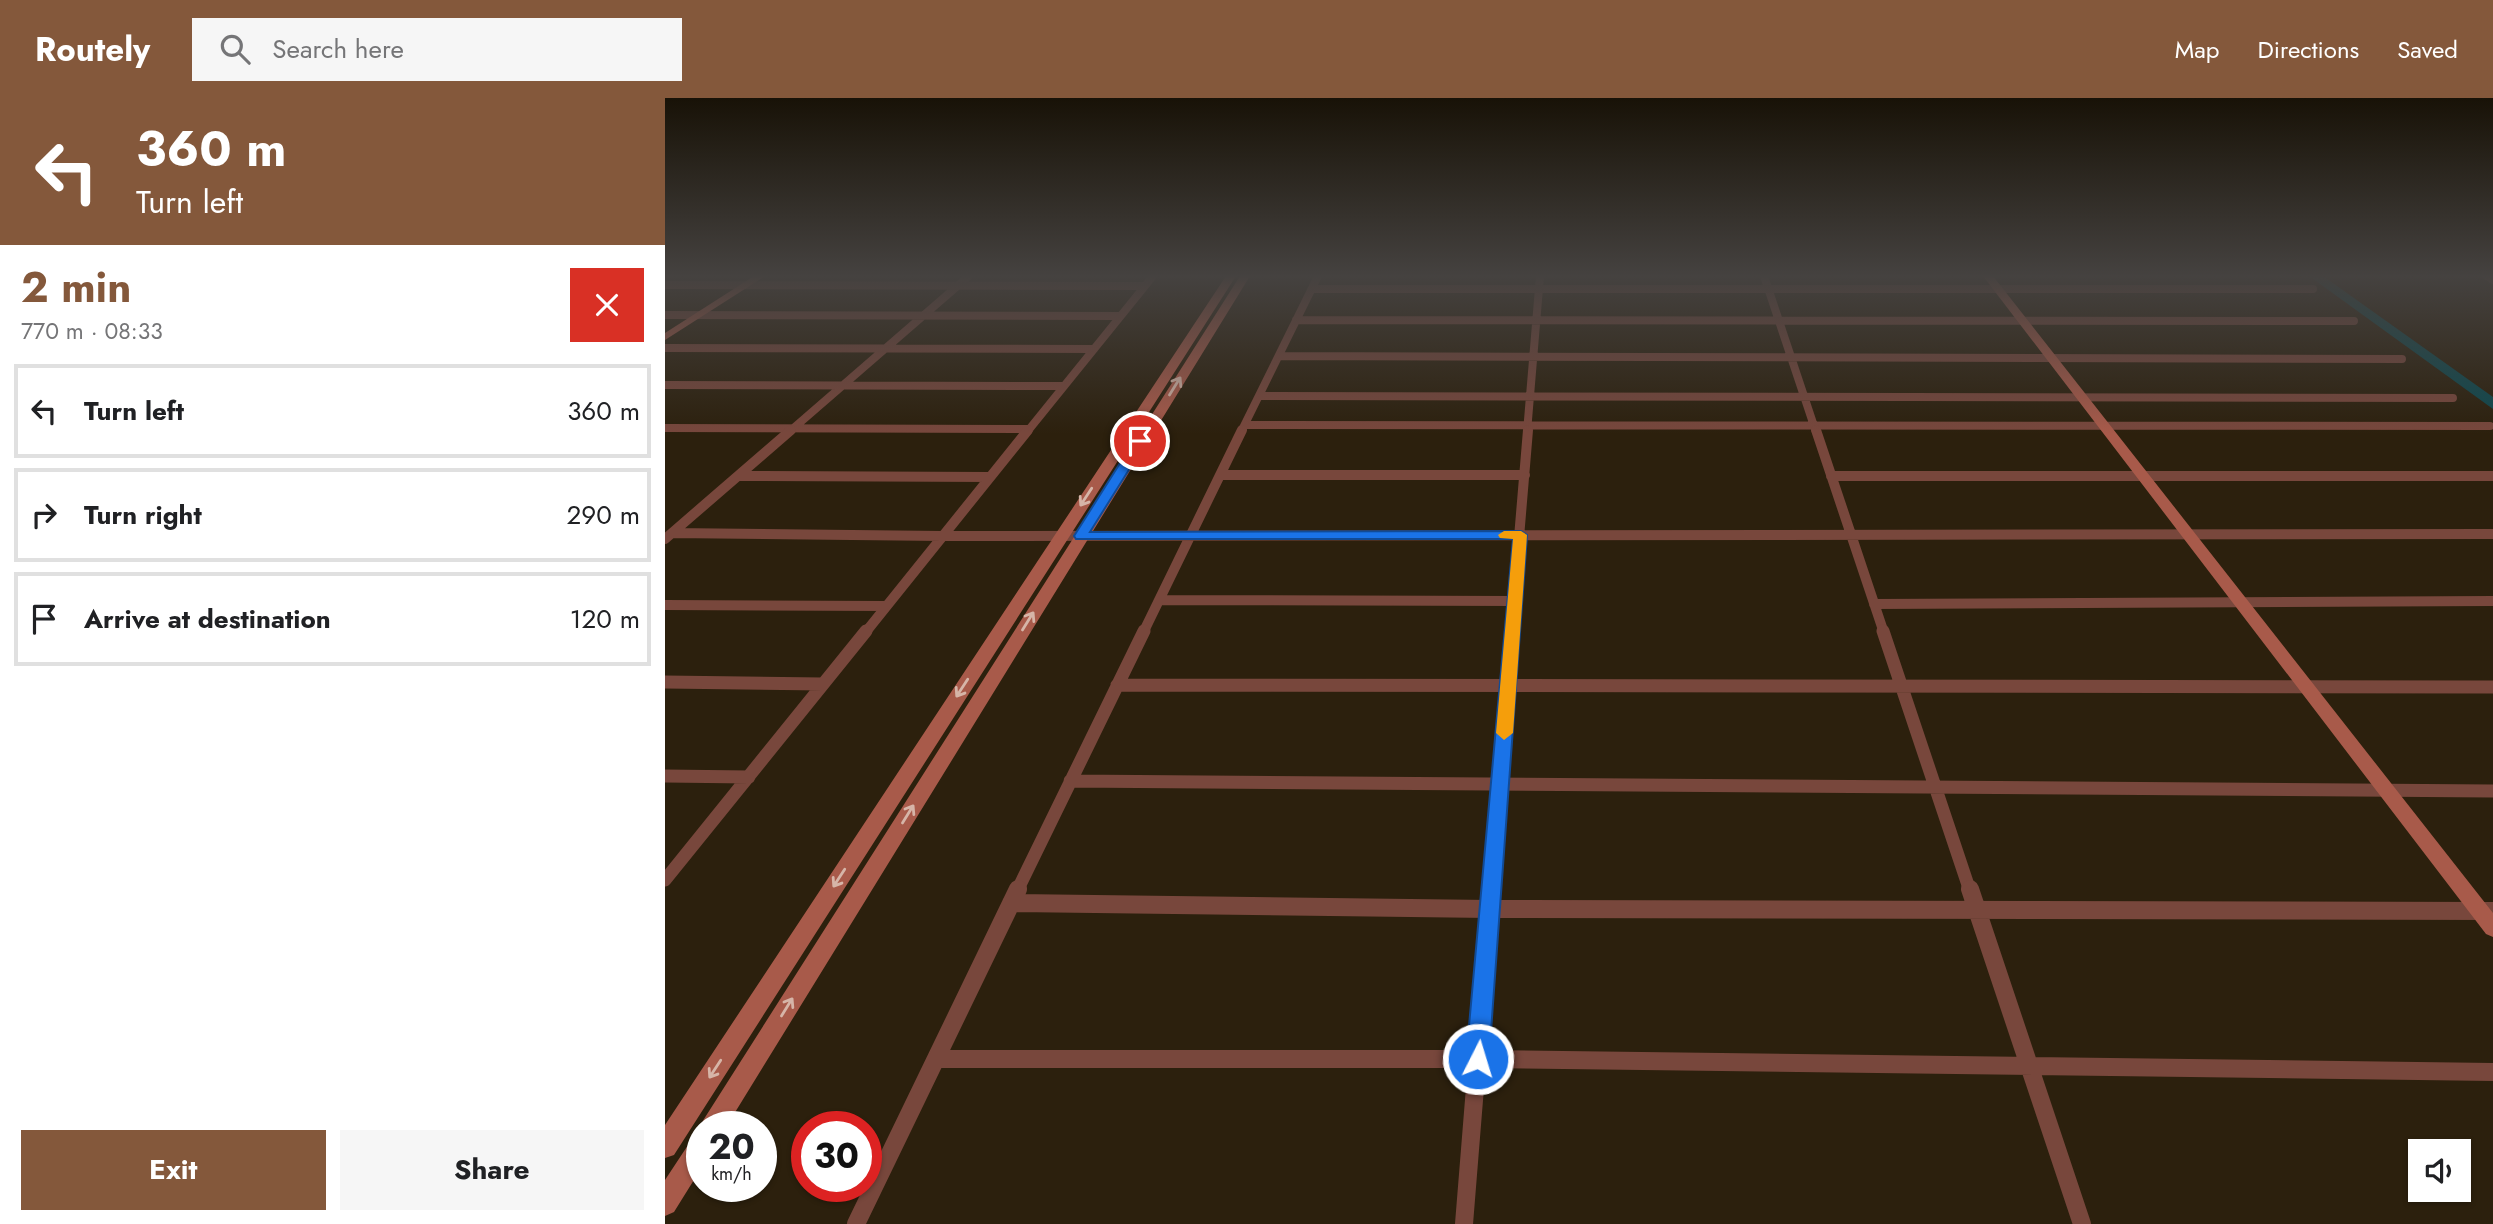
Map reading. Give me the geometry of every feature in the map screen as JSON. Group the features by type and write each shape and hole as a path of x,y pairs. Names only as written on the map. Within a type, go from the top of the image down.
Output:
{"main road":[{"path":"665,1146 1197,329"},
{"path":"722,1111 1212,329"},
{"path":"2029,329 2238,602 2385,789 2486,911 2493,928"},
{"path":"665,1203 686,1170"}],"street":[{"path":"669,536 908,329"},
{"path":"665,880 1111,329"},
{"path":"856,1224 1292,329"},
{"path":"1464,1224 1536,329"},
{"path":"1781,329 2082,1224"},
{"path":"665,348 1094,349"},
{"path":"1279,356 2402,359"},
{"path":"665,385 1064,386"},
{"path":"1259,396 2453,398"},
{"path":"1245,425 2490,426"},
{"path":"665,428 1029,429"},
{"path":"1221,475 1525,475"},
{"path":"739,476 990,477"},
{"path":"1831,476 2493,476"},
{"path":"669,536 2493,534"},
{"path":"1160,600 1515,601"},
{"path":"1874,604 2493,601"},
{"path":"665,605 886,606"},
{"path":"665,682 824,684"},
{"path":"1117,685 2493,687"},
{"path":"665,776 748,777"},
{"path":"1070,781 2493,791"},
{"path":"1011,903 1490,909 2486,911"},
{"path":"936,1059 1478,1059 2493,1072"}],"waterway":[{"path":"2388,329 2493,404"}],"slow traffic":[{"path":"1504,535 1521,535 1504,733"}],"route":[{"path":"1140,441 1081,536 1521,535 1478,1059"}]}
